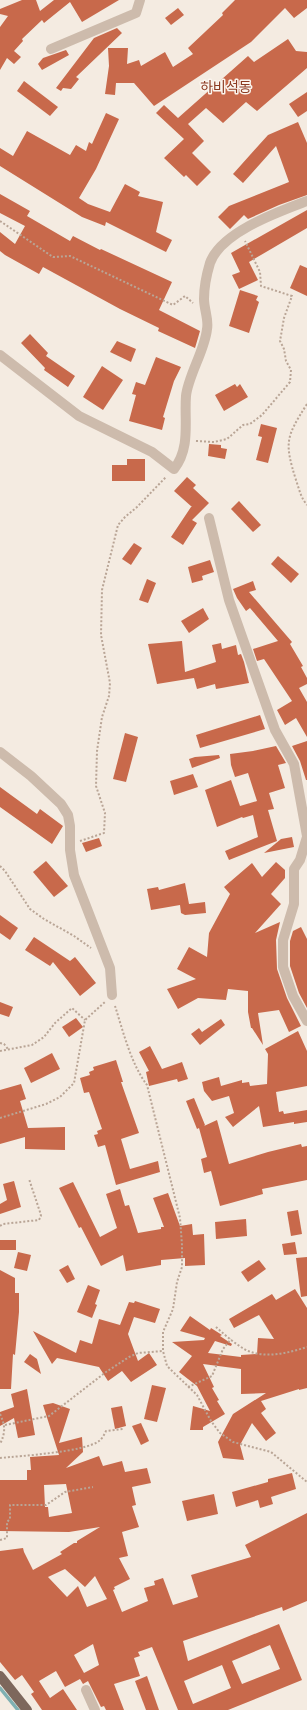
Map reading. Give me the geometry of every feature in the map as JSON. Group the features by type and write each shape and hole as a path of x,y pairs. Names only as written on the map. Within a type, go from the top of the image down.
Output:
{"main road":[{"path":"0,1676 27,1710"}],"street":[{"path":"52,49 136,13 140,0"},
{"path":"0,355 80,416 152,452 174,468 181,460 185,439 186,394 208,329 204,299 210,262 220,248 235,233 255,222 307,201"},
{"path":"209,518 232,607 275,730 294,764 307,836 300,860 294,870 294,904 283,940 283,967 293,996 307,1021"},
{"path":"0,752 31,776 61,804 68,815 74,875 110,968 112,995"},
{"path":"86,1690 95,1710"}],"path":[{"path":"0,221 53,257 70,256 173,305 185,296 206,314"},
{"path":"185,439 214,442 226,439 242,425 250,424 262,415 290,382 290,370 280,341 284,318 292,296 261,286 260,272 240,231"},
{"path":"307,404 294,426 288,440 288,454 301,496 307,505"},
{"path":"70,845 104,833 105,814 96,786 96,773 97,751 102,717 109,696 110,683 102,635 101,617 102,590 108,561 118,525 174,468"},
{"path":"0,866 5,871 30,909 44,919 74,936 97,953 105,956"},
{"path":"0,1118 46,1104 60,1097 74,1083 85,1020 112,995 129,1047 141,1077 147,1085 180,1218 182,1267 177,1282 173,1309 163,1332 163,1350 167,1366 197,1395 211,1421 220,1433 233,1442 271,1452 307,1482"},
{"path":"0,1050 32,1045 44,1037 55,1023 72,1008 85,1020"},
{"path":"0,1043 4,1044 8,1049"},
{"path":"0,1226 3,1224 39,1220 41,1216 29,1179"},
{"path":"216,1327 246,1350 260,1355 287,1353 307,1347"},
{"path":"188,1387 212,1376 223,1349 231,1339"},
{"path":"5,1425 49,1416 106,1372 129,1357 138,1353 163,1350"},
{"path":"0,1414 5,1425 4,1437 0,1444"},
{"path":"0,1458 72,1450 91,1445 99,1441 106,1432 123,1429"},
{"path":"0,1540 7,1538 7,1522 10,1519 10,1504 46,1505 65,1492 93,1487"}],"building":[{"path":"22,0 36,0 40,11 54,0 119,0 82,22 70,2 44,23 42,20 22,39 23,41 14,51 21,57 14,64 7,58 0,70 0,27 8,16 0,14 0,9"},
{"path":"235,0 307,0 307,8 294,18 285,8 251,42 154,106 134,83 116,83 115,95 105,94 109,66 108,48 128,48 127,64 139,60 141,66 165,52 173,67 193,54 188,48 223,15 222,13"},
{"path":"178,8 184,15 171,25 165,18"},
{"path":"117,28 122,33 76,77 79,79 71,89 63,88 61,91 56,88 94,38"},
{"path":"288,39 296,51 307,52 307,68 257,111 246,102 223,123 206,108 188,124 204,141 192,153 211,172 197,186 186,175 184,177 164,158 184,139 156,113 164,105 178,118 248,56 254,62"},
{"path":"66,50 69,55 42,70 38,64 43,58"},
{"path":"24,81 58,107 50,116 17,91"},
{"path":"307,92 307,111 298,117 289,104"},
{"path":"106,113 119,119 96,169 79,198 88,204 110,212 125,184 140,192 138,196 163,202 156,232 172,240 166,252 106,222 105,226 82,217 0,166 0,148 13,156 27,131 70,155 76,145 86,151 89,142 92,144"},
{"path":"298,122 307,143 307,195 279,205 248,219 244,215 230,229 218,217 229,206 289,182 276,146 243,183 233,174 268,135"},
{"path":"0,194 30,211 27,216 70,241 73,236 100,250 101,249 172,282 159,310 200,331 195,348 158,331 159,328 120,309 43,267 39,274 5,255 0,251 0,232 15,244 25,226 0,213"},
{"path":"307,210 307,228 249,262 258,280 239,289 232,275 240,272 231,253"},
{"path":"300,265 307,268 307,296 290,288"},
{"path":"240,290 258,296 256,300 259,302 249,333 229,326"},
{"path":"30,334 48,353 46,356 75,376 68,387 44,370 45,368 21,343"},
{"path":"117,341 136,349 131,362 110,352"},
{"path":"156,357 181,367 174,381 163,417 165,418 162,430 129,421 136,395 132,394 136,382 145,385"},
{"path":"102,366 123,380 103,410 83,397"},
{"path":"235,384 237,387 240,384 248,397 224,411 215,395"},
{"path":"261,424 277,428 268,463 256,460 262,437 258,436"},
{"path":"209,444 221,445 221,448 227,449 225,459 208,456"},
{"path":"127,459 145,459 145,481 112,481 112,465 127,465"},
{"path":"187,477 196,485 193,488 209,503 192,520 197,523 183,545 171,537 192,507 174,491"},
{"path":"239,501 261,525 253,532 231,509"},
{"path":"134,543 142,548 131,565 122,559"},
{"path":"278,556 299,574 291,583 271,564"},
{"path":"210,560 214,572 202,576 203,580 192,583 188,567"},
{"path":"147,579 156,583 148,603 139,600"},
{"path":"253,581 256,590 249,592 292,642 290,644 303,666 301,667 307,678 307,684 299,688 307,702 307,737 296,718 285,725 277,710 292,701 264,659 257,661 253,649 278,641 250,608 246,611 233,589"},
{"path":"203,608 209,619 189,633 181,621"},
{"path":"182,641 185,672 216,662 212,645 221,643 222,649 236,645 238,655 241,654 244,662 249,683 216,689 215,684 197,689 194,678 157,684 148,644"},
{"path":"260,715 265,729 200,748 196,735"},
{"path":"125,733 138,737 126,782 113,779"},
{"path":"307,741 306,780 300,761 292,746"},
{"path":"276,746 286,763 278,765 285,788 269,793 274,809 268,810 277,841 229,860 225,851 258,837 253,815 242,817 217,827 205,790 231,780 240,806 257,801 248,773 235,777 231,765 230,754"},
{"path":"219,755 220,758 192,768 189,759 195,757"},
{"path":"193,774 198,787 174,795 170,781"},
{"path":"0,787 37,814 40,809 63,826 52,844 0,807"},
{"path":"292,837 294,847 264,853 281,839"},
{"path":"99,838 102,846 86,852 82,843"},
{"path":"46,861 68,886 54,897 33,872"},
{"path":"276,862 285,870 285,878 271,894 281,904 255,933 280,922 276,940 277,969 287,998 301,1026 289,1032 279,1010 258,1013 263,1045 251,1028 248,1012 248,991 228,989 226,1000 198,998 178,1009 167,989 196,979 177,969 189,947 207,957 209,933 230,894 224,887 252,863 262,877"},
{"path":"185,883 189,904 205,902 206,913 185,915 181,913 180,905 151,910 147,889 158,887 159,890"},
{"path":"0,915 18,928 10,940 0,933"},
{"path":"301,927 307,939 307,1008 299,993 290,966 290,941 293,931"},
{"path":"34,937 70,961 75,957 96,983 80,996 53,962 50,966 25,950"},
{"path":"0,1002 13,1007 9,1017 0,1014"},
{"path":"76,1018 83,1027 69,1037 62,1027"},
{"path":"221,1019 225,1025 200,1045 191,1034 199,1028 202,1032"},
{"path":"298,1031 307,1051 307,1086 276,1092 279,1112 283,1111 284,1114 307,1110 307,1122 294,1124 294,1122 263,1127 259,1106 233,1127 225,1117 234,1113 229,1096 212,1101 204,1091 202,1082 219,1077 221,1086 242,1080 242,1083 249,1082 250,1086 267,1084 268,1054 265,1049"},
{"path":"150,1046 162,1069 182,1062 188,1079 178,1082 177,1079 149,1086 146,1072 149,1071 139,1052"},
{"path":"52,1053 60,1069 31,1083 24,1068"},
{"path":"116,1060 123,1082 121,1082 139,1133 121,1139 130,1169 158,1161 160,1172 116,1185 105,1145 98,1147 94,1135 98,1134 97,1131 102,1129 89,1092 84,1093 80,1078 90,1075 89,1072 94,1070 93,1067"},
{"path":"21,1084 26,1099 20,1101 28,1128 65,1127 65,1150 25,1149 25,1137 0,1144 0,1090"},
{"path":"194,1098 205,1125 204,1126 217,1120 229,1164 301,1144 302,1147 307,1146 307,1180 262,1189 263,1194 220,1206 211,1171 204,1173 201,1159 207,1157 199,1128 197,1129 186,1101"},
{"path":"14,1181 21,1207 0,1214 0,1204 7,1200 3,1184"},
{"path":"73,1182 100,1237 117,1228 106,1194 120,1189 125,1206 129,1205 138,1233 161,1229 161,1227 164,1227 153,1198 168,1193 180,1226 192,1224 193,1235 204,1234 205,1265 185,1266 185,1258 161,1260 161,1265 126,1271 123,1255 101,1266 81,1227 79,1228 59,1188"},
{"path":"298,1210 302,1234 291,1236 287,1212"},
{"path":"246,1219 247,1236 216,1239 215,1222"},
{"path":"0,1240 16,1240 16,1250 0,1250"},
{"path":"295,1242 297,1254 284,1255 282,1244"},
{"path":"18,1252 31,1255 27,1271 14,1268"},
{"path":"307,1257 307,1296 301,1297 296,1258"},
{"path":"259,1260 266,1269 248,1282 241,1272"},
{"path":"68,1265 75,1279 67,1283 59,1270"},
{"path":"0,1270 15,1278 15,1293 19,1293 19,1312 15,1355 13,1354 11,1389 0,1389"},
{"path":"88,1285 100,1290 95,1304 97,1305 92,1318 77,1312"},
{"path":"295,1289 307,1308 307,1388 299,1389 261,1401 266,1409 261,1413 276,1433 266,1441 252,1423 240,1445 244,1460 223,1458 218,1442 233,1414 266,1393 241,1394 241,1369 203,1364 214,1387 212,1388 219,1400 217,1401 225,1414 203,1427 203,1430 190,1430 193,1406 210,1411 197,1386 179,1372 192,1356 172,1342 204,1340 205,1338 180,1331 190,1316 210,1330 211,1328 222,1335 220,1336 232,1344 231,1346 215,1341 208,1353 241,1357 241,1355 257,1354 258,1338 274,1339 259,1315 234,1328 229,1319 272,1294 276,1300"},
{"path":"135,1301 160,1309 155,1323 134,1317 128,1334 138,1361 149,1353 157,1365 131,1382 122,1371 108,1381 99,1367 57,1358 52,1364 33,1331 76,1353 80,1340 92,1344 99,1319 120,1325 129,1302 134,1303"},
{"path":"30,1354 37,1359 41,1374 24,1362"},
{"path":"152,1385 166,1388 157,1422 144,1419"},
{"path":"27,1389 35,1435 18,1438 14,1418 0,1426 0,1412 14,1407 11,1394"},
{"path":"53,1403 70,1409 59,1443 82,1437 83,1452 66,1468 99,1456 103,1466 122,1461 125,1472 147,1468 151,1483 132,1487 136,1505 132,1506 139,1527 122,1532 128,1556 119,1558 130,1579 114,1587 115,1589 113,1590 122,1612 148,1601 144,1588 155,1585 154,1581 163,1578 173,1605 198,1597 191,1575 251,1557 245,1545 307,1513 307,1601 283,1611 282,1607 183,1641 188,1661 279,1624 302,1680 228,1710 178,1710 152,1647 138,1652 140,1656 134,1658 140,1676 114,1684 124,1710 106,1710 104,1706 101,1707 88,1681 83,1684 80,1679 65,1687 56,1671 39,1681 50,1698 63,1689 77,1710 42,1710 31,1694 34,1692 22,1675 15,1680 0,1662 0,1551 23,1548 33,1570 62,1554 60,1552 74,1543 77,1543 77,1541 100,1527 69,1532 0,1531 0,1480 27,1480 27,1470 31,1470 30,1457 59,1455 43,1405","holes":["66,1484 72,1513 49,1517 48,1507 45,1507 44,1485","65,1569 85,1587 95,1576 107,1599 87,1607 78,1586 67,1597 48,1577","93,1644 99,1665 84,1673 74,1655","270,1645 280,1669 242,1684 232,1661","222,1665 231,1688 193,1704 184,1681"]},
{"path":"122,1406 126,1426 115,1429 111,1408"},
{"path":"141,1423 149,1441 141,1445 132,1426"},
{"path":"292,1473 296,1489 271,1497 273,1504 260,1508 258,1500 236,1507 232,1492 268,1482 268,1479"},
{"path":"214,1494 218,1514 187,1521 182,1501"},
{"path":"147,1676 159,1710 146,1710 135,1681"}],"waterway":[{"path":"0,1688 18,1710"}],"district":[{"name":"하비석동","path":"226,87"}]}
